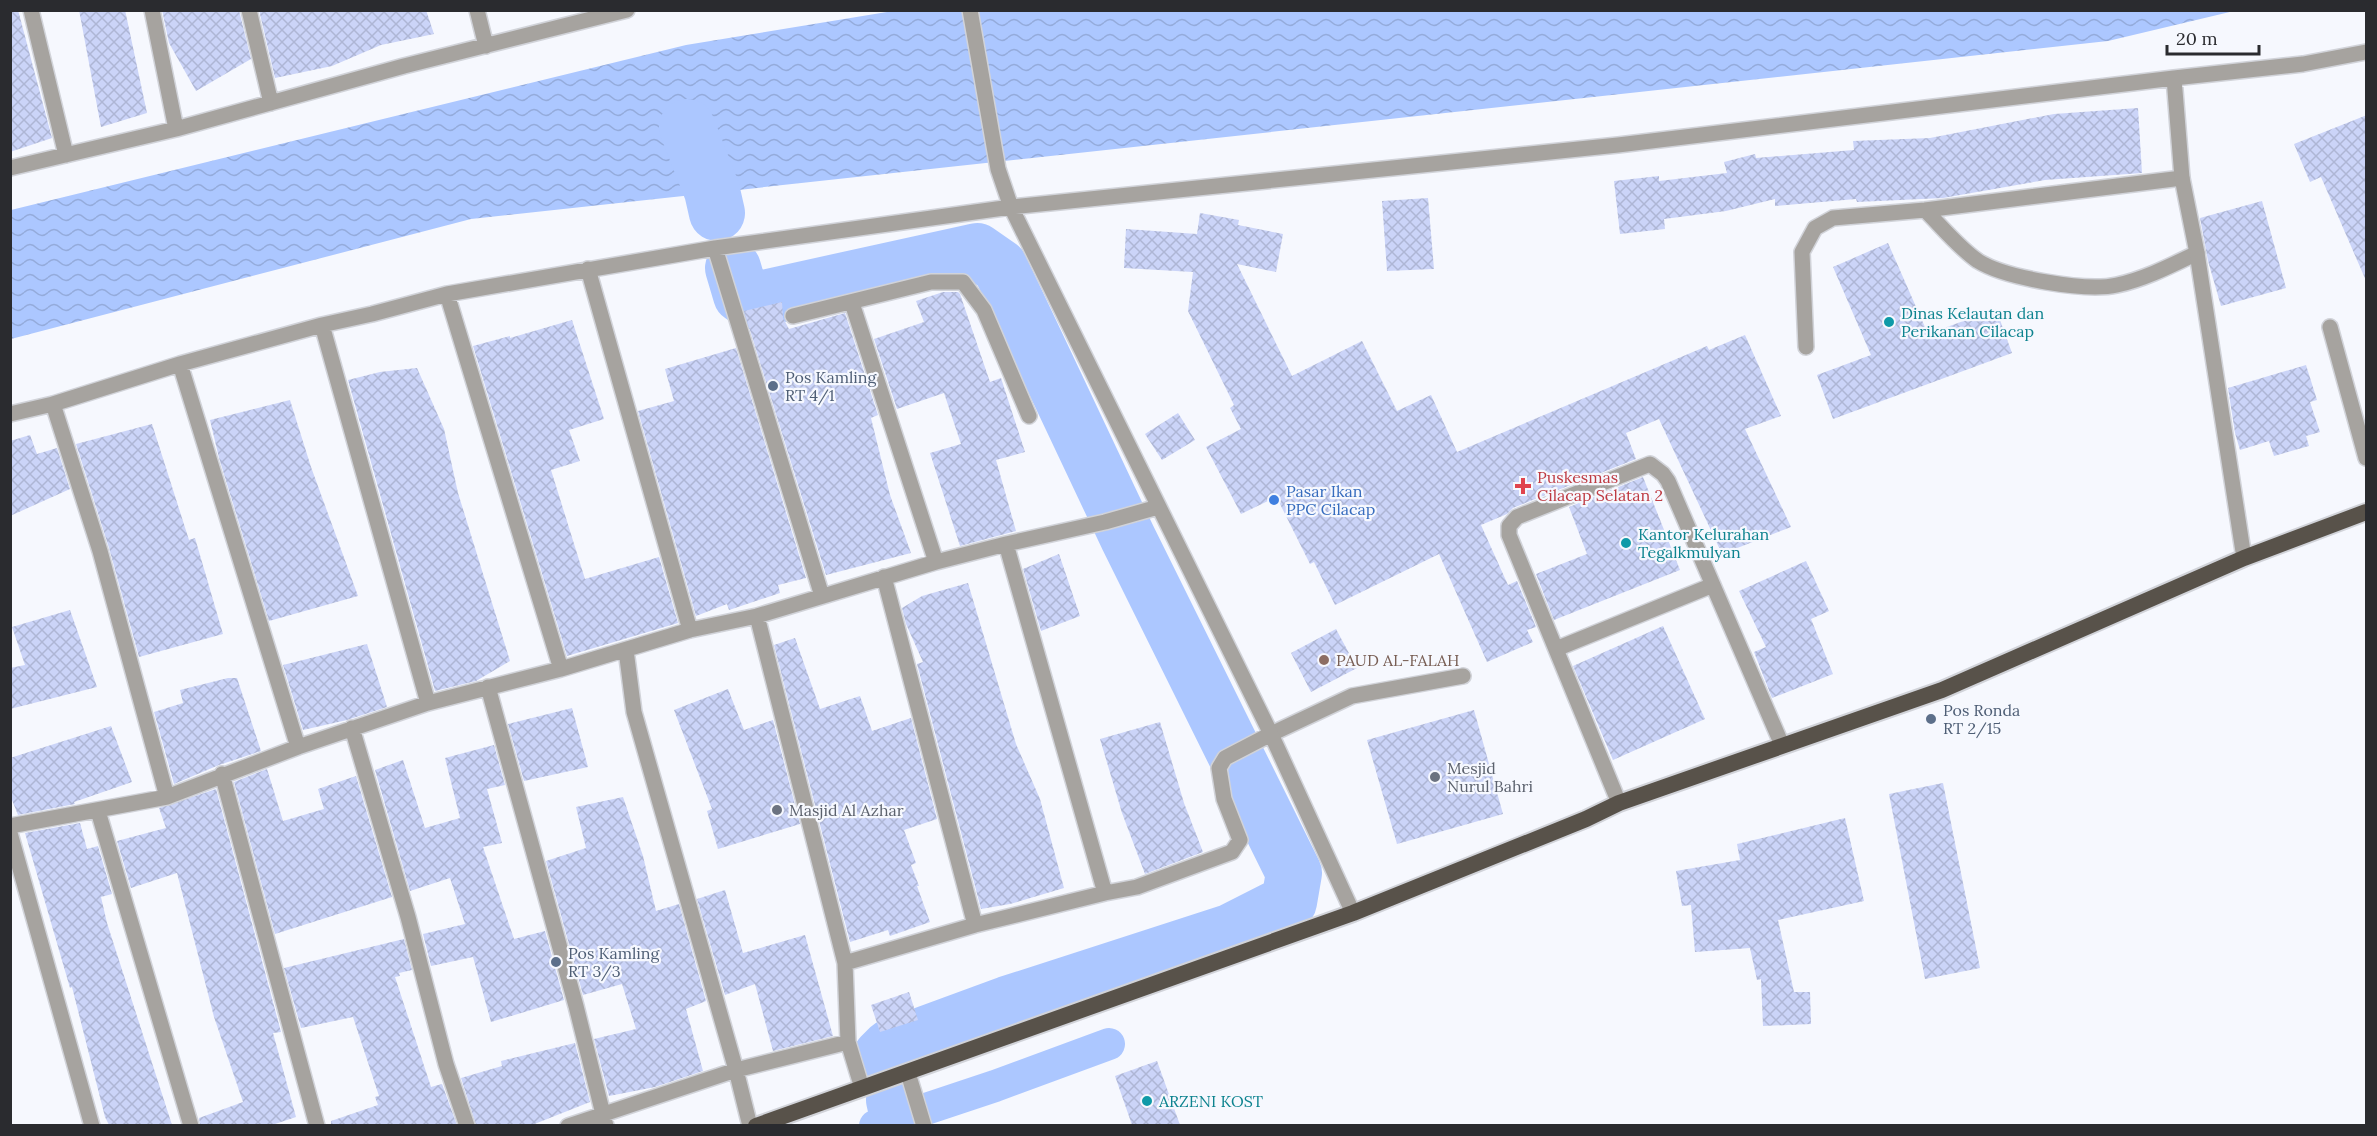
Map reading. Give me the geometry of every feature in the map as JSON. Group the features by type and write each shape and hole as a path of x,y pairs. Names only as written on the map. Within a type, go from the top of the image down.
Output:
{"highway":[{"path":"756,1125 908,1073 1353,913 1586,819 1619,802 1942,690 2244,558 2367,512"}],"street":[{"path":"31,10 66,155"},
{"path":"152,10 176,129"},
{"path":"249,10 271,103"},
{"path":"477,10 486,46"},
{"path":"10,168 176,129 602,13 627,10"},
{"path":"970,10 998,169 1011,207 1271,734 1353,913"},
{"path":"10,414 53,404 180,364 322,325 447,294 716,248 1011,207 1618,145 2303,64 2367,52"},
{"path":"2174,78 2182,178 2198,253 2244,558"},
{"path":"1806,347 1802,252 1815,228 1833,218 1925,210 2182,178"},
{"path":"1925,210 1978,261 2001,271 2059,285 2115,286 2198,253"},
{"path":"716,248 822,596"},
{"path":"588,269 690,630"},
{"path":"794,316 931,282 963,282 984,310 1029,416"},
{"path":"447,294 561,669"},
{"path":"852,303 936,562"},
{"path":"322,325 428,703"},
{"path":"2330,327 2367,458"},
{"path":"180,364 298,747"},
{"path":"53,404 100,551 167,797"},
{"path":"1619,802 1509,535 1509,526 1517,518 1650,464 1668,481 1782,745"},
{"path":"10,826 167,797 222,774 428,703 561,669 690,630 757,616 936,562 1105,522 1158,507"},
{"path":"1006,544 1105,893"},
{"path":"884,577 975,925"},
{"path":"1556,649 1713,585"},
{"path":"757,616 845,963 848,1042 862,1088"},
{"path":"626,650 634,712 750,1125"},
{"path":"845,963 975,925 1137,887 1232,852 1240,840 1224,799 1219,768 1225,758 1352,696 1463,676"},
{"path":"488,687 576,1006 604,1120"},
{"path":"352,728 408,916 446,1064 467,1125"},
{"path":"222,774 317,1125"},
{"path":"98,811 191,1125"},
{"path":"10,832 92,1125"},
{"path":"568,1125 604,1120 736,1070 848,1042"},
{"path":"908,1073 914,1099 924,1125"}],"water":[{"path":"893,11 2234,11 2108,41 471,219 11,339 11,210 686,45"}],"building":[{"path":"10,10 18,10 52,138 10,152"},
{"path":"79,10 125,10 147,113 101,127"},
{"path":"162,10 239,10 251,59 196,91 169,43"},
{"path":"259,10 426,10 434,34 381,45 332,66 275,78"},
{"path":"2138,108 2142,173 2045,180 1943,198 1857,202 1856,199 1775,206 1775,199 1726,211 1664,219 1665,229 1620,234 1614,181 1659,176 1659,181 1727,173 1724,162 1755,154 1756,158 1854,150 1853,141 1930,138 2054,114"},
{"path":"2367,115 2367,283 2321,177 2310,182 2294,144"},
{"path":"1428,198 1434,269 1387,271 1382,201"},
{"path":"2262,201 2286,288 2221,306 2208,261 2200,218"},
{"path":"1200,213 1239,220 1238,225 1283,234 1276,272 1237,264 1292,376 1362,341 1397,411 1431,395 1457,452 1707,346 1709,350 1745,335 1781,416 1745,429 1791,527 1722,554 1659,419 1626,433 1636,459 1513,508 1507,514 1481,525 1508,585 1517,581 1536,627 1527,630 1533,642 1487,662 1439,554 1335,605 1314,562 1310,564 1278,500 1272,502 1270,500 1241,514 1206,447 1241,429 1230,408 1234,405 1188,311 1193,272 1124,268 1126,229 1197,234"},
{"name":"Dinas Kelautan dan Perikanan Cilacap","path":"1888,243 1928,334 1996,309 2012,353 1833,419 1817,375 1871,355 1833,267"},
{"path":"943,292 960,294 990,382 1001,378 1025,452 996,460 1016,531 960,546 930,453 961,444 944,393 897,409 874,339 924,322 916,301"},
{"path":"782,302 783,318 789,329 845,313 878,415 871,418 890,495 911,553 826,575 744,311"},
{"path":"572,320 604,419 569,430 580,461 551,470 585,579 659,557 678,623 567,656 473,346"},
{"path":"736,348 806,578 778,585 780,593 729,610 727,604 696,616 638,411 674,401 665,369"},
{"path":"2306,365 2317,400 2310,402 2320,432 2306,436 2309,446 2274,456 2269,441 2240,450 2228,388"},
{"path":"417,368 444,429 458,493 510,661 476,681 435,691 348,380 380,372"},
{"path":"290,400 311,467 358,596 269,621 219,458 210,420"},
{"path":"1178,413 1195,440 1162,460 1145,434"},
{"path":"152,424 189,540 195,538 223,634 139,657 109,548 76,444"},
{"path":"30,435 37,454 57,448 70,489 10,516 10,441"},
{"name":"Kantor Kelurahan Tegalkmulyan","path":"1643,477 1680,570 1554,620 1536,574 1587,554 1569,507"},
{"path":"1059,554 1080,616 1041,631 1023,569"},
{"path":"1806,561 1829,611 1811,619 1833,674 1772,698 1754,652 1766,647 1739,591"},
{"path":"968,583 1016,744 1040,799 1064,888 1010,904 981,909 917,664 923,662 906,624 902,608 922,596"},
{"path":"70,610 97,687 10,709 10,668 25,665 12,627"},
{"path":"1663,626 1705,719 1613,760 1573,666"},
{"name":"PAUD AL-FALAH","path":"1336,629 1357,668 1311,692 1291,653"},
{"path":"795,638 820,709 860,696 872,731 911,718 937,819 904,830 916,863 911,865 930,922 890,936 888,930 850,942 774,645"},
{"path":"367,644 387,707 347,720 303,730 283,665"},
{"path":"228,678 237,678 261,751 219,765 174,784 154,712 183,703 180,690"},
{"path":"728,689 744,730 773,720 800,824 718,849 707,811 712,809 674,710"},
{"path":"572,708 588,767 524,781 508,724"},
{"name":"Mesjid Nurul Bahri","path":"1474,710 1503,814 1397,844 1367,740"},
{"path":"1160,722 1184,803 1203,852 1145,874 1122,813 1100,739"},
{"path":"111,726 132,782 74,802 75,804 18,815 10,795 10,758"},
{"path":"494,745 505,785 487,789 502,843 483,847 514,939 545,931 564,1000 491,1022 473,957 431,966 423,934 465,924 450,878 410,891 375,770 403,760 425,828 460,818 445,758"},
{"path":"267,769 283,821 324,809 318,789 356,776 392,897 275,934 234,782"},
{"path":"1943,783 1980,968 1925,979 1889,794"},
{"path":"216,789 281,1032 273,1033 296,1117 272,1125 200,1125 199,1118 243,1102 214,1017 177,873 131,888 117,841 166,828 159,808"},
{"path":"623,797 643,856 656,911 679,904 706,1001 686,1009 703,1071 655,1087 609,1096 594,1039 636,1029 622,984 583,995 546,861 586,848 576,807"},
{"path":"1845,818 1864,901 1778,920 1794,992 1810,992 1811,1024 1763,1026 1761,979 1757,980 1750,948 1695,952 1691,905 1682,906 1676,871 1740,860 1737,844"},
{"path":"80,823 87,849 98,846 112,894 101,897 107,923 172,1125 109,1125 105,1117 72,987 70,988 25,833"},
{"path":"725,890 743,953 805,935 833,1036 773,1051 755,984 725,995 697,899"},
{"path":"404,939 412,970 399,973 400,976 395,977 431,1087 442,1084 457,1125 331,1125 331,1121 378,1105 375,1097 379,1096 353,1017 301,1028 284,968"},
{"path":"909,992 918,1020 880,1032 871,1005"},
{"path":"575,1043 590,1102 532,1125 476,1125 461,1078 502,1066 501,1061"},
{"name":"ARZENI KOST","path":"1157,1061 1180,1125 1132,1125 1115,1076"}],"waterway":[{"path":"687,127 712,191 717,213"},
{"path":"733,268 741,295 750,301 977,251 1000,267 1128,538 1294,873 1289,902 1230,932 1007,1004 890,1047 881,1056 884,1064"},
{"path":"875,1126 995,1086 1109,1044"},
{"path":"894,1100 898,1118"}],"place":[{"name":"Dinas Kelautan dan Perikanan Cilacap","path":"1889,322"},
{"name":"Pos Kamling RT 4/1","path":"773,386"},
{"name":"Puskesmas Cilacap Selatan 2","path":"1523,486"},
{"name":"Pasar Ikan PPC Cilacap","path":"1274,500"},
{"name":"Kantor Kelurahan Tegalkmulyan","path":"1626,543"},
{"name":"PAUD AL-FALAH","path":"1324,660"},
{"name":"Pos Ronda RT 2/15","path":"1931,719"},
{"name":"Mesjid Nurul Bahri","path":"1435,777"},
{"name":"Masjid Al Azhar","path":"777,810"},
{"name":"Pos Kamling RT 3/3","path":"556,962"},
{"name":"ARZENI KOST","path":"1147,1101"}]}
